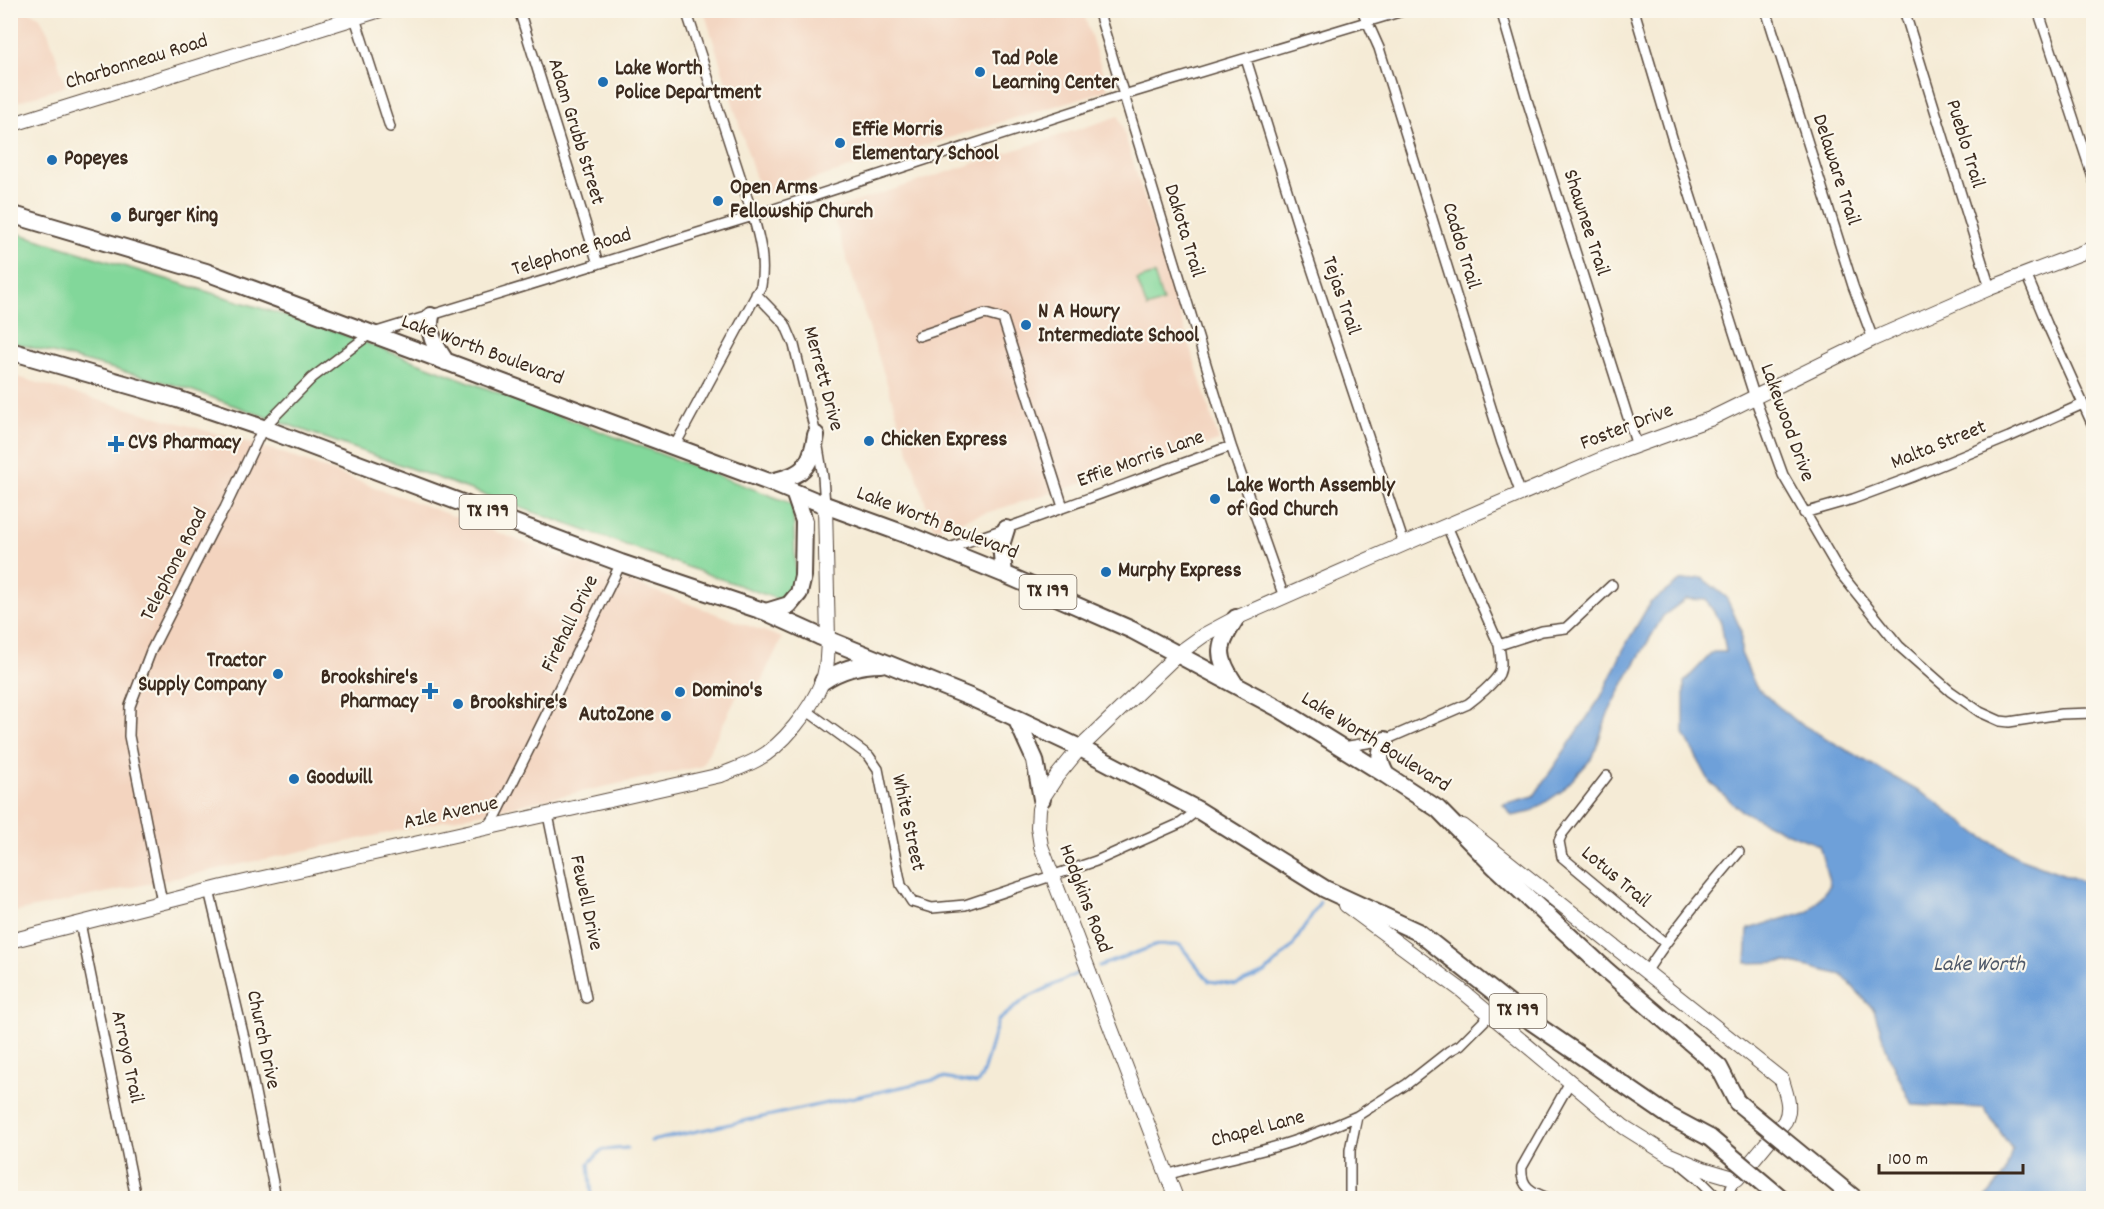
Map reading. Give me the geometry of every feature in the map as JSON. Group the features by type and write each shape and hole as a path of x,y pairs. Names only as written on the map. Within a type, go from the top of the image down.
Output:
{"highway":[{"name":"Lake Worth Boulevard","path":"13,216 206,272 770,482 1004,573 1071,601 1179,654 1343,747 1438,809"},
{"path":"431,316 429,326 431,337 446,362"},
{"name":"TX 199","path":"10,351 177,399 263,428 621,563 766,612 1016,718 1080,748 1198,810 1325,889 1418,932 1532,1022 1669,1116 1710,1138 1781,1198"},
{"path":"770,482 788,478 808,465 816,435"},
{"path":"766,612 789,605 800,593 803,576 804,521 794,492"},
{"path":"1004,573 1001,545 1006,529"},
{"path":"1234,684 1224,668 1220,648 1222,639 1236,618"},
{"path":"823,681 851,667 864,664 888,664"},
{"path":"1016,718 1035,760 1042,799"},
{"path":"1385,740 1379,754 1379,763 1386,775"},
{"name":"TX 199","path":"1438,809 1606,970 1719,1067 1737,1102 1854,1198"}],"main road":[{"name":"Charbonneau Road","path":"10,125 380,10"},
{"name":"Foster Drive","path":"1179,654 1197,640 1236,618 1521,494 1637,446 1710,419 1873,339 1990,288 2094,248"},
{"name":"Merrett Drive","path":"825,505 828,640"},
{"name":"Azle Avenue","path":"10,941 209,890 722,775 758,760 783,740 806,710 823,681 828,640"},
{"name":"Hodgkins Road","path":"1176,1198 1052,877 1041,846 1038,827 1042,799 1057,776 1080,748 1179,654"},
{"name":"Lake Worth Boulevard","path":"1438,809 1511,862 1782,1080 1789,1106 1788,1115 1737,1179"},
{"name":"TX 199","path":"1325,889 1401,944 1624,1127 1666,1154 1703,1169 1737,1179"}],"street":[{"name":"Adam Grubb Street","path":"519,10 598,264"},
{"path":"674,447 761,286 764,271 753,216 686,10"},
{"name":"Dakota Trail","path":"1098,10 1231,446 1284,597"},
{"name":"Caddo Trail","path":"1362,10 1379,48 1502,443 1521,494"},
{"name":"Telephone Road","path":"162,902 129,736 130,706 151,651 225,508 263,428 305,384 346,350 370,334 753,216 1124,95 1406,10"},
{"name":"Shawnee Trail","path":"1501,10 1527,100 1637,446"},
{"name":"Lakewood Drive","path":"1634,10 1676,151 1755,398 1783,475 1841,574 1899,646 1950,691 1992,717 2009,722 2061,714 2094,713"},
{"name":"Delaware Trail","path":"1766,10 1853,286 1873,339"},
{"name":"Pueblo Trail","path":"1904,10 1990,288"},
{"path":"2038,10 2094,181"},
{"path":"355,18 390,127"},
{"name":"Tejas Trail","path":"1246,59 1307,254 1404,544"},
{"path":"2026,274 2094,428"},
{"name":"Merrett Drive","path":"756,294 780,317 789,332 816,435 825,505"},
{"name":"Effie Morris Lane","path":"919,336 985,314 1003,319 1063,507"},
{"name":"Malta Street","path":"1804,513 1853,499 1912,477 2084,404"},
{"name":"Effie Morris Lane","path":"944,550 1231,446"},
{"path":"1343,747 1385,740 1468,704 1499,675 1499,645 1447,526"},
{"name":"Firehall Drive","path":"487,828 497,814 621,563"},
{"path":"1499,645 1542,631 1566,628 1612,585"},
{"name":"White Street","path":"806,710 868,756 878,769 901,885 912,902 932,908 965,905 1052,877"},
{"name":"Lotus Trail","path":"1607,776 1562,834 1559,841 1562,857 1665,943"},
{"path":"1052,877 1096,861 1181,823 1198,810"},
{"name":"Fewell Drive","path":"548,815 586,998"},
{"path":"1646,972 1698,900 1739,852"},
{"name":"Church Drive","path":"209,890 245,1042 276,1198"},
{"name":"Arroyo Trail","path":"80,923 136,1198"},
{"name":"Chapel Lane","path":"1167,1175 1212,1161 1273,1148 1357,1116 1407,1084 1460,1045 1490,1015"},
{"path":"1548,1198 1526,1187 1521,1175 1522,1167 1570,1082"},
{"path":"1350,1198 1350,1150 1357,1116"},
{"path":"1666,1154 1698,1178 1718,1198"},
{"path":"1728,1198 1731,1187 1737,1179"}],"shaded area":[{"path":"10,11 28,11 39,16 48,32 66,86 11,104"},
{"name":"Effie Morris Elementary School","path":"704,11 1083,11 1108,90 761,195"},
{"name":"N A Howry Intermediate School","path":"1119,116 1219,441 934,529 831,210"},
{"path":"10,375 277,451 782,638 754,696 740,690 702,766 11,913"}],"green space":[{"path":"10,231 332,330 793,504 796,588 780,600 182,387 11,342"},
{"path":"1154,274 1163,302 1147,308 1137,280"}],"water":[{"name":"Lake Worth","path":"1702,578 1726,597 1741,630 1741,653 1756,687 1794,720 1934,800 1979,835 2019,858 2093,885 2093,1198 1986,1198 2005,1174 2012,1149 1984,1108 1912,1105 1888,1054 1874,1010 1842,975 1788,962 1746,963 1748,929 1809,911 1830,885 1819,845 1780,830 1740,810 1710,782 1684,734 1684,682 1713,652 1726,652 1721,622 1706,600 1686,599 1663,616 1607,716 1593,757 1562,791 1531,812 1512,816 1503,804 1534,796 1601,697 1625,646 1650,603 1680,581"}],"waterway":[{"path":"1099,966 1157,945 1180,945 1209,981 1236,985 1265,973 1292,947 1320,902"},
{"path":"651,1141 943,1078 977,1084 982,1076 998,1021 1025,999 1082,971"},
{"path":"592,1198 589,1163 602,1150 627,1148"}],"place":[{"name":"Tad Pole Learning Center","path":"980,72"},
{"name":"Lake Worth Police Department","path":"603,82"},
{"name":"Effie Morris Elementary School","path":"840,143"},
{"name":"Popeyes","path":"52,160"},
{"name":"Open Arms Fellowship Church","path":"718,201"},
{"name":"Burger King","path":"116,217"},
{"name":"N A Howry Intermediate School","path":"1026,325"},
{"name":"Chicken Express","path":"869,441"},
{"name":"CVS Pharmacy","path":"116,444"},
{"name":"Lake Worth Assembly of God Church","path":"1215,499"},
{"name":"Murphy Express","path":"1106,572"},
{"name":"Tractor Supply Company","path":"278,674"},
{"name":"Brookshire's Pharmacy","path":"430,691"},
{"name":"Domino's","path":"680,692"},
{"name":"Brookshire's","path":"458,704"},
{"name":"AutoZone","path":"666,716"},
{"name":"Goodwill","path":"294,779"}]}
